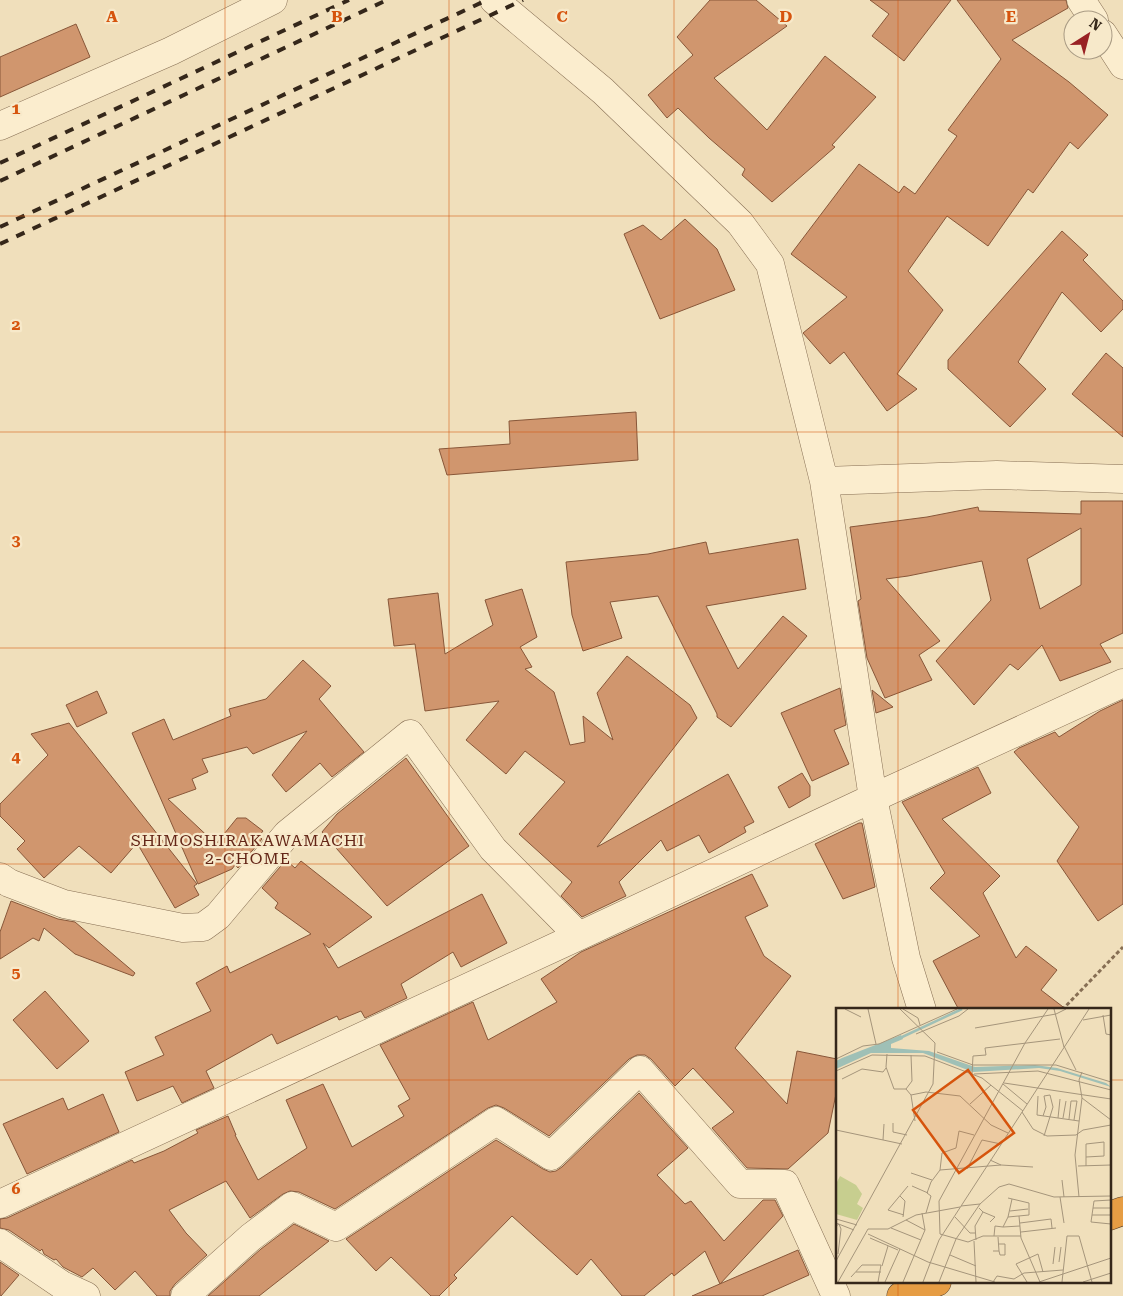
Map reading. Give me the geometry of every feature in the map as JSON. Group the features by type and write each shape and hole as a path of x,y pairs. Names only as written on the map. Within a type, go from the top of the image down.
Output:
{"highway":[{"path":"1110,1216 1123,1211"},
{"path":"901,1296 932,1284"}],"street":[{"path":"0,126 171,51 273,0"},
{"path":"494,0 603,91 740,223 770,264 824,480 873,798 906,958 921,1008"},
{"path":"1113,50 1123,66"},
{"path":"824,480 997,475 1123,479"},
{"path":"0,1204 1123,682"},
{"path":"0,877 10,883 64,904 183,928 202,927 218,916 287,834 410,734 493,849 579,936"},
{"path":"186,1296 251,1237 292,1206 336,1227 496,1121 550,1156 640,1070 740,1184 785,1184 836,1296"},
{"path":"0,1243 62,1285 86,1296"}],"path":[{"path":"1064,1008 1123,947"}],"building":[{"path":"710,0 756,0 787,26 714,78 767,130 825,56 876,97 832,145 835,147 772,202 742,175 745,169 678,108 667,118 648,95 693,55 677,37"},
{"path":"870,0 951,0 904,61 872,36 889,14"},
{"path":"957,0 1066,0 1068,8 1012,40 1069,82 1108,115 1078,149 1070,142 1033,193 1028,189 988,246 947,216 908,271 943,310 897,374 917,389 887,411 844,352 830,364 803,333 847,297 791,254 859,164 899,193 904,186 915,194 957,136 948,130 1001,59"},
{"path":"76,24 90,57 0,97 0,57"},
{"path":"685,219 717,249 735,290 660,319 624,234 643,225 661,240"},
{"path":"1062,231 1088,255 1083,260 1123,301 1123,309 1101,332 1062,292 1018,362 1046,389 1010,427 948,369 948,360"},
{"path":"1106,353 1123,368 1123,437 1072,394"},
{"path":"636,412 638,460 447,475 439,449 510,444 509,421"},
{"path":"1081,501 1123,501 1123,633 1100,644 1111,662 1060,681 1042,645 1018,670 1010,664 974,705 936,661 991,600 982,561 886,579 940,641 919,655 932,680 885,698 867,658 858,601 861,599 850,527 927,517 978,507 979,511 1081,514","holes":["1081,528 1081,585 1040,609 1027,559"]},
{"path":"798,539 806,589 706,606 738,669 783,616 807,636 731,727 717,717 658,596 610,602 622,638 583,651 572,615 566,562 648,554 706,542 709,554"},
{"path":"522,589 537,637 520,647 532,667 525,669 554,692 570,745 585,742 583,716 613,740 597,693 627,656 690,705 697,718 597,847 728,774 754,822 744,827 746,832 709,853 699,835 667,851 661,840 619,882 626,896 582,917 561,896 572,882 519,834 565,782 525,751 506,774 466,740 499,701 425,711 415,644 394,646 388,599 438,593 445,654 493,625 485,600"},
{"path":"303,660 331,686 319,699 364,752 332,777 320,763 286,792 272,775 307,731 253,754 247,747 202,759 208,772 192,779 196,789 168,799 216,844 237,818 246,818 263,831 259,836 262,839 238,868 235,865 232,869 198,884 132,733 164,719 173,740 231,716 229,709 266,699"},
{"path":"840,688 846,725 834,730 849,764 812,781 781,713"},
{"path":"872,690 893,707 876,713"},
{"path":"97,691 107,713 77,727 66,705"},
{"path":"1123,700 1123,904 1098,921 1057,861 1079,827 1014,752 1055,732 1059,737 1100,711"},
{"path":"69,723 197,884 194,886 199,895 175,908 137,843 111,873 79,846 44,878 17,849 25,841 0,816 0,804 48,755 31,734"},
{"path":"406,758 469,846 387,906 322,832 337,814"},
{"path":"978,767 991,793 942,819 1000,876 983,893 1016,958 1026,946 1057,970 1041,990 1064,1008 958,1008 933,961 980,936 930,888 945,873 902,802"},
{"path":"802,773 810,786 810,796 789,808 778,787"},
{"path":"862,823 875,887 843,899 815,844"},
{"path":"286,860 295,868 301,861 372,917 329,948 323,943 338,968 482,894 507,943 461,967 453,952 401,984 407,998 365,1018 361,1011 339,1020 337,1016 277,1044 272,1034 206,1071 214,1088 182,1103 173,1086 137,1101 125,1072 164,1055 155,1037 211,1011 196,983 227,966 230,973 311,934 275,908 278,903 262,888"},
{"path":"752,874 768,906 745,917 764,956 791,976 735,1048 787,1104 797,1051 836,1059 836,1094 828,1133 788,1169 747,1168 712,1128 734,1112 693,1068 675,1086 651,1059 645,1055 637,1055 629,1059 549,1136 496,1105 488,1108 335,1209 299,1192 290,1191 250,1218 226,1181 169,1210 186,1233 207,1255 175,1284 170,1291 170,1296 157,1296 135,1271 115,1290 93,1268 82,1277 63,1267 56,1259 54,1260 44,1254 42,1249 40,1251 9,1230 0,1228 0,1219 7,1218 132,1160 134,1163 164,1151 198,1133 196,1130 228,1116 235,1135 258,1180 307,1148 286,1100 323,1084 352,1147 404,1116 398,1106 410,1099 380,1045 473,1002 488,1040 557,1002 541,979 581,952"},
{"path":"11,901 58,919 75,922 135,973 133,976 75,954 44,928 39,941 33,938 0,959 0,932"},
{"path":"45,991 89,1041 57,1069 13,1020"},
{"path":"639,1093 688,1148 657,1175 685,1204 691,1201 724,1241 763,1200 775,1200 783,1216 720,1284 705,1251 674,1276 672,1273 644,1296 622,1296 591,1259 577,1275 512,1216 454,1275 457,1278 439,1296 431,1296 391,1257 376,1271 346,1239 496,1140 543,1169 550,1172 556,1171"},
{"path":"103,1094 119,1132 27,1174 3,1124 63,1098 68,1110"},
{"path":"294,1224 329,1241 259,1296 208,1296 261,1249"},
{"path":"798,1250 809,1275 762,1296 692,1296"},
{"path":"0,1262 19,1275 1,1296 0,1296"}],"railway":[{"path":"0,163 349,0"},
{"path":"0,181 387,0"},
{"path":"0,227 487,0"},
{"path":"0,244 523,0"}],"district":[{"name":"SHIMOSHIRAKAWAMACHI 2-CHOME","path":"248,849"}]}
